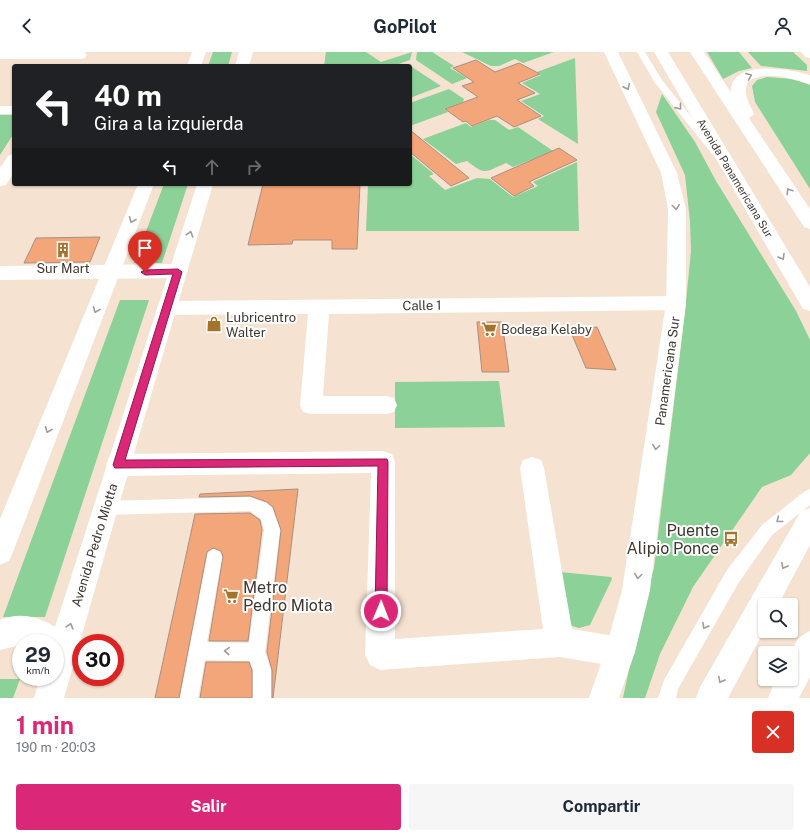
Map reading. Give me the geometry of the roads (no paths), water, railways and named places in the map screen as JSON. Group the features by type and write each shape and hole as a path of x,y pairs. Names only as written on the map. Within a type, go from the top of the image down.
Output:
{"main road":[{"path":"195,64 200,52"},
{"path":"243,64 246,52"},
{"name":"Panamericana Sur","path":"604,698 620,652 636,590 676,303 677,208 669,173 611,52"},
{"name":"Avenida Panamericana Sur","path":"661,52 807,299"},
{"path":"697,52 810,223"},
{"path":"0,55 78,58"},
{"path":"761,147 740,96 739,86 743,78 754,73 772,71 792,74 810,80"},
{"path":"0,110 12,110"},
{"path":"0,181 12,162"},
{"path":"0,181 12,181"},
{"path":"0,552 145,186"},
{"name":"Avenida Pedro Miotta","path":"64,634 105,508 204,186"},
{"path":"0,273 178,272"},
{"name":"Calle 1","path":"167,308 676,303"},
{"path":"319,307 311,405 386,405"},
{"path":"118,465 383,462 380,655 560,642 620,652"},
{"path":"532,468 560,642"},
{"path":"711,698 810,520"},
{"path":"0,635 20,630 33,632 35,634"},
{"path":"784,697 810,646"},
{"name":"Avenida Pedro Miotta","path":"48,698 50,686"}],"lane":[{"path":"642,52 658,81 734,175"},
{"path":"704,52 739,114"},
{"path":"667,698 670,686 733,576 767,530 810,496"},
{"path":"105,508 250,504 266,511 272,530 256,652 262,670 262,698"},
{"path":"189,698 214,556"},
{"path":"198,650 256,652"}],"place":[{"name":"Sur Mart","path":"63,250"},
{"name":"Lubricentro Walter","path":"214,324"},
{"name":"Bodega Kelaby","path":"489,329"},
{"name":"Puente Alipio Ponce","path":"731,539"},
{"name":"Metro Pedro Miota","path":"231,596"}]}
